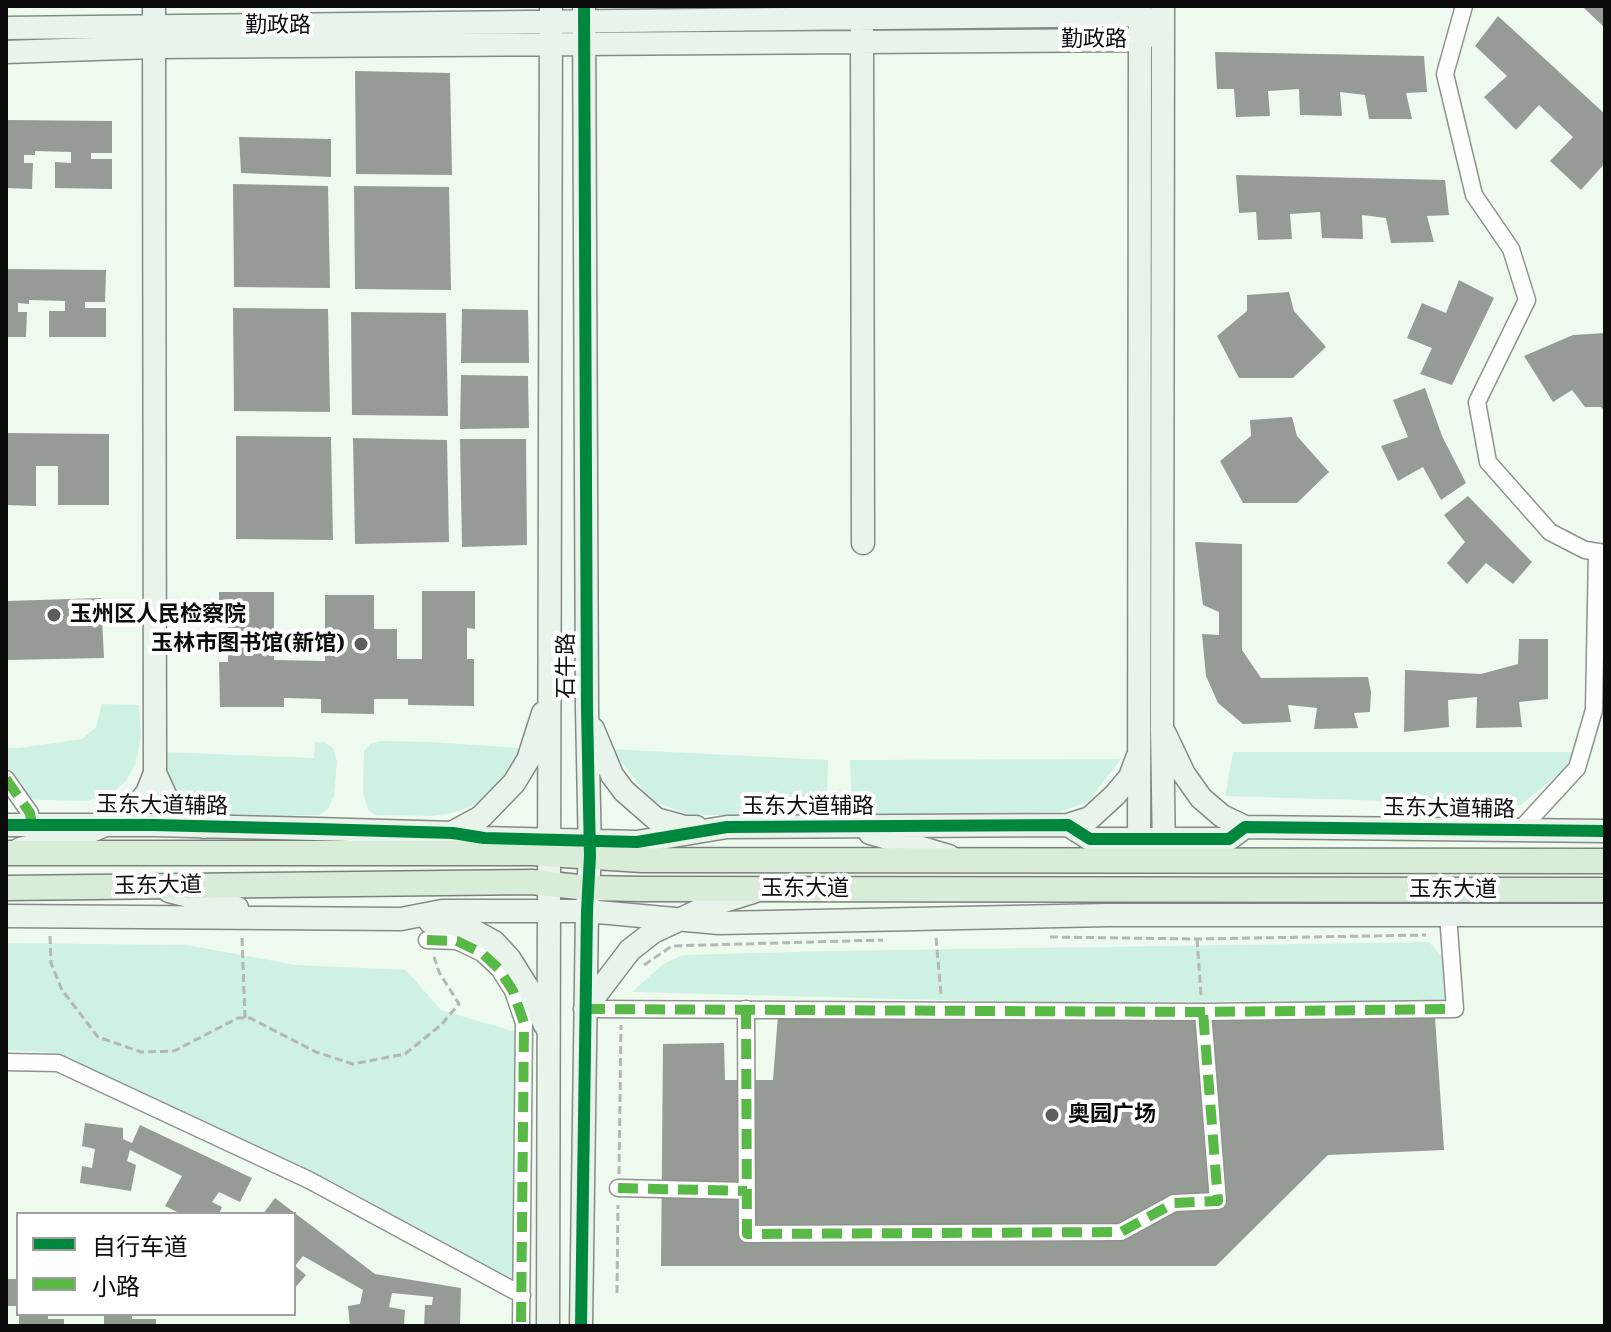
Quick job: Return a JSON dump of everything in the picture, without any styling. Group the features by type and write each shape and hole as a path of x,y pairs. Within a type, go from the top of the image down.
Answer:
{"main road":[{"name":"玉东大道","path":"7,853 379,853 550,847 590,848 642,860 965,860 1164,850 1605,861"},
{"path":"763,860 741,863 729,871 730,881 736,885 763,889"},
{"name":"玉东大道","path":"6,888 523,882 550,884 588,899 763,889 1605,890"}],"street":[{"path":"1464,6 1445,74 1474,195 1511,249 1527,300 1477,402 1488,462 1550,532 1585,550 1601,552 1594,710 1577,768 1520,830"},
{"path":"1139,850 1140,10"},
{"name":"勤政路","path":"6,28 862,22 1140,10 1163,16 1141,40 862,22"},
{"path":"1163,16 1164,850"},
{"path":"862,22 863,543"},
{"name":"石牛路","path":"548,1326 551,24"},
{"name":"石牛路","path":"581,1326 590,848 584,24"},
{"path":"106,825 133,810 147,793 155,773 154,26"},
{"name":"勤政路","path":"6,52 154,26"},
{"path":"379,853 453,833 481,817 514,783 528,760 550,684"},
{"path":"587,709 612,775 624,791 656,819 685,827 863,831 965,860"},
{"path":"1162,727 1184,774 1201,798 1222,816 1245,827"},
{"path":"1068,825 1090,818 1115,795 1130,777 1139,753"},
{"path":"155,773 167,799 188,818 217,835 261,853"},
{"path":"6,779 30,813 38,834 74,853"},
{"name":"玉东大道辅路","path":"6,826 38,834 106,825 453,833 550,847"},
{"name":"玉东大道辅路","path":"590,848 727,827 1068,825 1090,839 1139,850"},
{"name":"玉东大道辅路","path":"1164,850 1229,839 1245,827 1605,831"},
{"path":"7,853 38,834"},
{"path":"153,886 230,907 270,914 401,919 447,923 472,930 494,942 509,958 531,993 549,1035"},
{"path":"585,1009 630,950 653,932 711,905 763,889"},
{"path":"6,916 401,919 442,911 549,911 588,899 682,919 719,923 1108,915 1605,915"},
{"path":"585,1009 1203,1012 1455,1009 1448,915"},
{"path":"427,940 457,941 482,953 499,969 513,991 524,1023 521,1326"},
{"path":"746,1009 747,1234 1121,1232 1174,1203 1218,1201 1203,1012"},
{"path":"6,1062 58,1063 309,1180 522,1295"},
{"path":"618,1188 747,1191"}],"path":[{"path":"935,918 942,1011"},
{"path":"50,936 51,963 62,990 98,1037 141,1052 174,1051 238,1018 250,1018 316,1052 353,1064 405,1054 441,1025 459,1004 439,972 427,940"},
{"path":"1044,937 1197,939 1425,936"},
{"path":"242,938 245,1018"},
{"path":"644,965 672,946 895,939"},
{"path":"1197,939 1203,1012"},
{"path":"617,1293 621,1009"}],"green space":[{"path":"102,704 139,705 141,736 136,763 126,781 112,793 88,801 6,799 6,748 82,739 96,727"},
{"path":"380,741 520,748 519,758 502,785 477,804 453,813 432,816 375,815 368,810 363,792 364,751 370,744"},
{"path":"315,742 324,742 333,748 337,761 334,796 328,809 319,815 211,815 186,800 174,786 164,766 164,752 314,758"},
{"path":"611,749 828,760 827,815 689,815 651,800"},
{"path":"1233,752 1575,752 1563,770 1521,805 1225,796"},
{"path":"1121,759 1088,802 1060,812 852,815 850,760"},
{"path":"1429,942 1443,958 1445,1001 1017,1002 632,992 662,965 682,955"},
{"path":"6,943 187,945 296,965 406,970 441,1010 516,1032 516,1283 330,1180 56,1053 6,1050"}],"building":[{"path":"1605,6 1605,28 1584,8"},
{"path":"1498,16 1605,114 1605,163 1581,190 1550,161 1573,137 1539,105 1516,130 1484,97 1507,76 1475,46"},
{"path":"1215,52 1424,56 1427,92 1406,93 1412,119 1369,119 1365,95 1340,92 1342,116 1300,115 1299,89 1268,91 1270,116 1236,117 1234,89 1217,89"},
{"path":"355,71 450,73 452,175 356,174"},
{"path":"6,120 112,121 112,153 91,153 91,159 112,159 112,189 55,188 55,162 71,163 71,152 35,151 35,155 24,155 24,163 33,163 32,189 6,188"},
{"path":"239,137 331,139 331,177 241,173"},
{"path":"1236,175 1445,180 1449,215 1427,216 1434,242 1391,243 1386,218 1362,215 1363,239 1322,238 1320,212 1290,214 1292,239 1258,240 1256,212 1239,213"},
{"path":"233,184 328,186 330,288 234,287"},
{"path":"354,186 449,187 451,290 355,289"},
{"path":"6,269 106,270 105,302 85,302 85,308 106,308 106,337 49,337 49,311 65,311 65,301 29,300 29,304 18,303 18,312 27,312 26,337 6,337"},
{"path":"1459,280 1494,298 1452,385 1420,374 1432,348 1407,338 1422,303 1446,313"},
{"path":"1289,292 1294,311 1326,347 1293,378 1239,378 1217,336 1247,311 1247,295"},
{"path":"233,308 328,309 330,412 234,411"},
{"path":"462,309 528,310 529,363 461,363"},
{"path":"351,312 446,313 448,416 352,415"},
{"path":"1605,333 1605,411 1601,407 1585,407 1572,390 1553,402 1524,356 1573,335"},
{"path":"461,375 528,376 529,428 460,429"},
{"path":"1425,388 1442,436 1466,483 1441,500 1423,467 1398,481 1381,446 1408,437 1393,400"},
{"path":"1292,417 1297,436 1329,472 1297,503 1243,503 1220,461 1251,436 1250,420"},
{"path":"6,433 109,434 109,505 58,505 58,466 36,466 36,506 6,505"},
{"path":"236,436 331,437 333,540 236,539"},
{"path":"353,438 447,440 449,542 355,544"},
{"path":"460,439 526,439 527,545 462,547"},
{"path":"1468,496 1532,562 1513,584 1486,563 1467,584 1447,563 1465,542 1444,515"},
{"path":"1195,542 1242,544 1242,650 1261,678 1368,677 1370,712 1354,713 1358,728 1314,729 1317,708 1288,705 1291,722 1243,724 1218,703 1206,676 1202,634 1219,635 1219,612 1203,605"},
{"name":"玉林市图书馆(新馆)","path":"422,591 475,591 475,629 467,628 467,659 474,659 474,706 408,705 408,699 374,699 374,714 321,713 321,699 284,698 284,707 220,707 219,662 228,662 228,627 219,627 219,592 274,592 274,660 325,661 325,595 374,595 374,629 397,629 397,659 422,659"},
{"path":"101,598 104,658 8,660 7,601"},
{"path":"1519,639 1548,639 1548,699 1519,702 1522,727 1476,728 1477,697 1448,700 1449,727 1404,732 1405,670 1481,674 1518,664"},
{"name":"奥园广场","path":"778,1015 1435,1017 1444,1150 1328,1155 1216,1266 661,1266 663,1044 724,1043 725,1080 773,1080"},
{"path":"85,1123 123,1128 123,1139 132,1143 140,1125 252,1178 240,1202 219,1192 212,1202 222,1207 220,1212 177,1212 165,1206 182,1176 130,1150 127,1161 136,1165 131,1191 80,1183 82,1166 92,1168 95,1149 82,1146"},
{"path":"275,1198 293,1212 264,1212"},
{"path":"296,1214 375,1274 461,1288 460,1326 424,1326 425,1305 432,1305 433,1297 392,1293 389,1307 405,1310 404,1326 350,1326 348,1306 360,1304 363,1290 303,1256 296,1265"},
{"path":"296,1267 306,1275 296,1287"},
{"path":"8,1279 16,1279 16,1306 8,1306"},
{"path":"19,1316 64,1319 64,1326 19,1326"},
{"path":"104,1316 156,1319 156,1326 104,1326"}],"marked path":[{"path":"6,779 30,813 32,825"},
{"path":"427,940 457,941 482,953 499,969 513,991 524,1023 521,1326"},
{"path":"585,1009 1203,1012 1455,1009"},
{"path":"746,1009 747,1234 1121,1232 1174,1203 1218,1201 1203,1012"},
{"path":"618,1188 747,1191"}],"cycle path":[{"path":"581,1326 590,856 584,6"},
{"path":"6,825 316,829 637,842 727,827 1068,825 1090,839 1229,839 1245,827 1605,831"}],"place":[{"name":"玉州区人民检察院","path":"54,615"},
{"name":"玉林市图书馆(新馆)","path":"361,644"},
{"name":"奥园广场","path":"1052,1115"}]}
